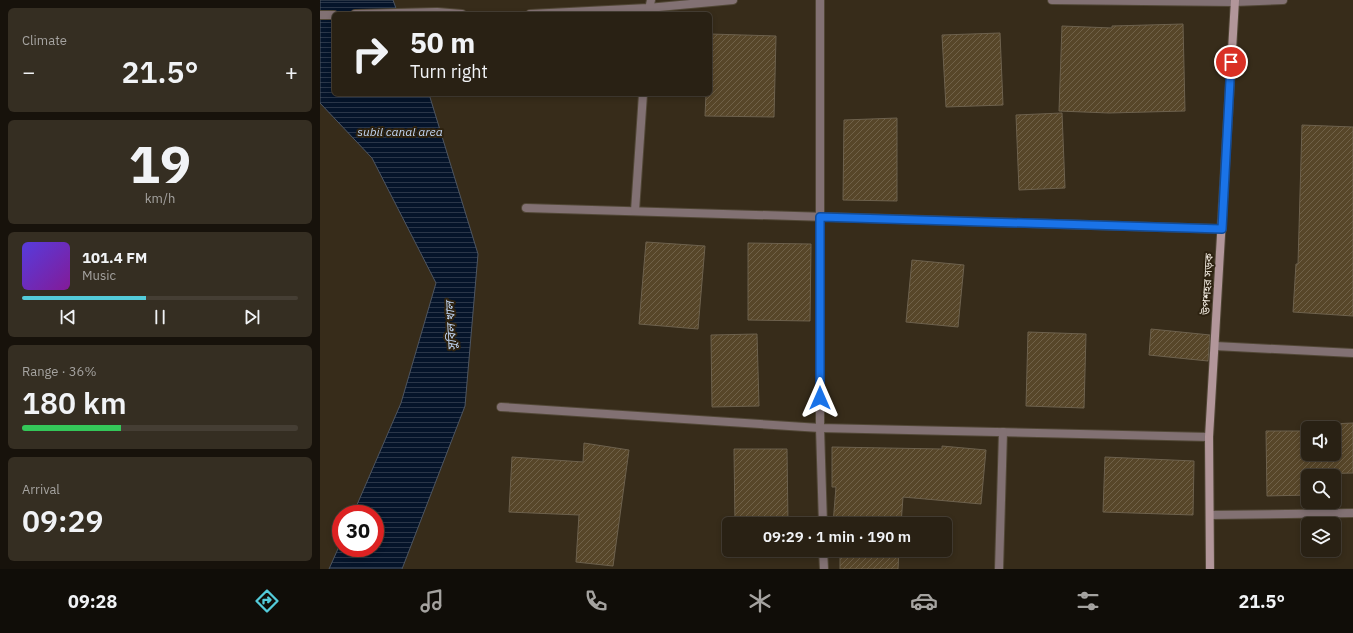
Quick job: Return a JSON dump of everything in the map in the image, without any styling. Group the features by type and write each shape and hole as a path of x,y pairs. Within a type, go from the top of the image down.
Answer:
{"main road":[{"name":"উপশহর সড়ক","path":"1210,569 1209,437 1235,1"}],"street":[{"path":"564,12 733,0"},
{"path":"820,0 820,428 823,517"},
{"path":"1052,0 1284,0"},
{"path":"320,15 332,15"},
{"path":"635,211 643,96"},
{"path":"526,208 1222,229"},
{"path":"1215,346 1353,353"},
{"path":"501,407 820,428 1209,437"},
{"path":"999,569 1003,432"},
{"path":"1210,515 1353,513"},
{"path":"823,557 824,569"}],"water":[{"name":"subil canal area","path":"320,0 393,0 397,12 332,12 332,96 430,96 478,254 465,406 402,569 329,569 334,557 384,557 384,505 357,505 401,403 436,283 372,158 320,103"}],"building":[{"path":"1183,24 1185,111 1109,113 1059,111 1062,26 1112,28 1112,26"},
{"path":"1000,33 1003,105 946,107 942,35"},
{"path":"712,34 776,36 774,117 705,116 706,96 712,96"},
{"path":"1062,113 1065,188 1019,190 1016,115"},
{"path":"897,118 897,201 843,200 844,120"},
{"path":"1302,125 1353,127 1353,316 1293,312 1296,264 1298,264"},
{"path":"646,242 705,246 698,329 639,324"},
{"path":"748,243 811,244 810,321 748,320"},
{"path":"912,260 964,265 958,327 906,322"},
{"path":"1151,329 1210,335 1208,361 1149,355"},
{"path":"1028,332 1086,334 1084,408 1026,406"},
{"path":"757,334 759,406 712,407 711,335"},
{"path":"1353,423 1353,473 1341,473 1341,469 1301,469 1301,495 1267,496 1266,431 1301,431 1301,461 1341,461 1341,424"},
{"path":"584,443 629,450 613,566 576,562 579,515 509,512 512,457 583,462"},
{"path":"942,446 986,450 981,504 903,497 902,517 834,517 836,487 832,487 832,447 942,449"},
{"path":"734,449 787,449 788,517 735,517"},
{"path":"1105,457 1194,461 1193,515 1103,512"},
{"path":"840,557 899,557 898,569 840,569"}],"route":[{"path":"820,398 820,217 1222,229 1231,62"}],"water label":[{"name":"সুবিল খাল","path":"451,326"}]}
